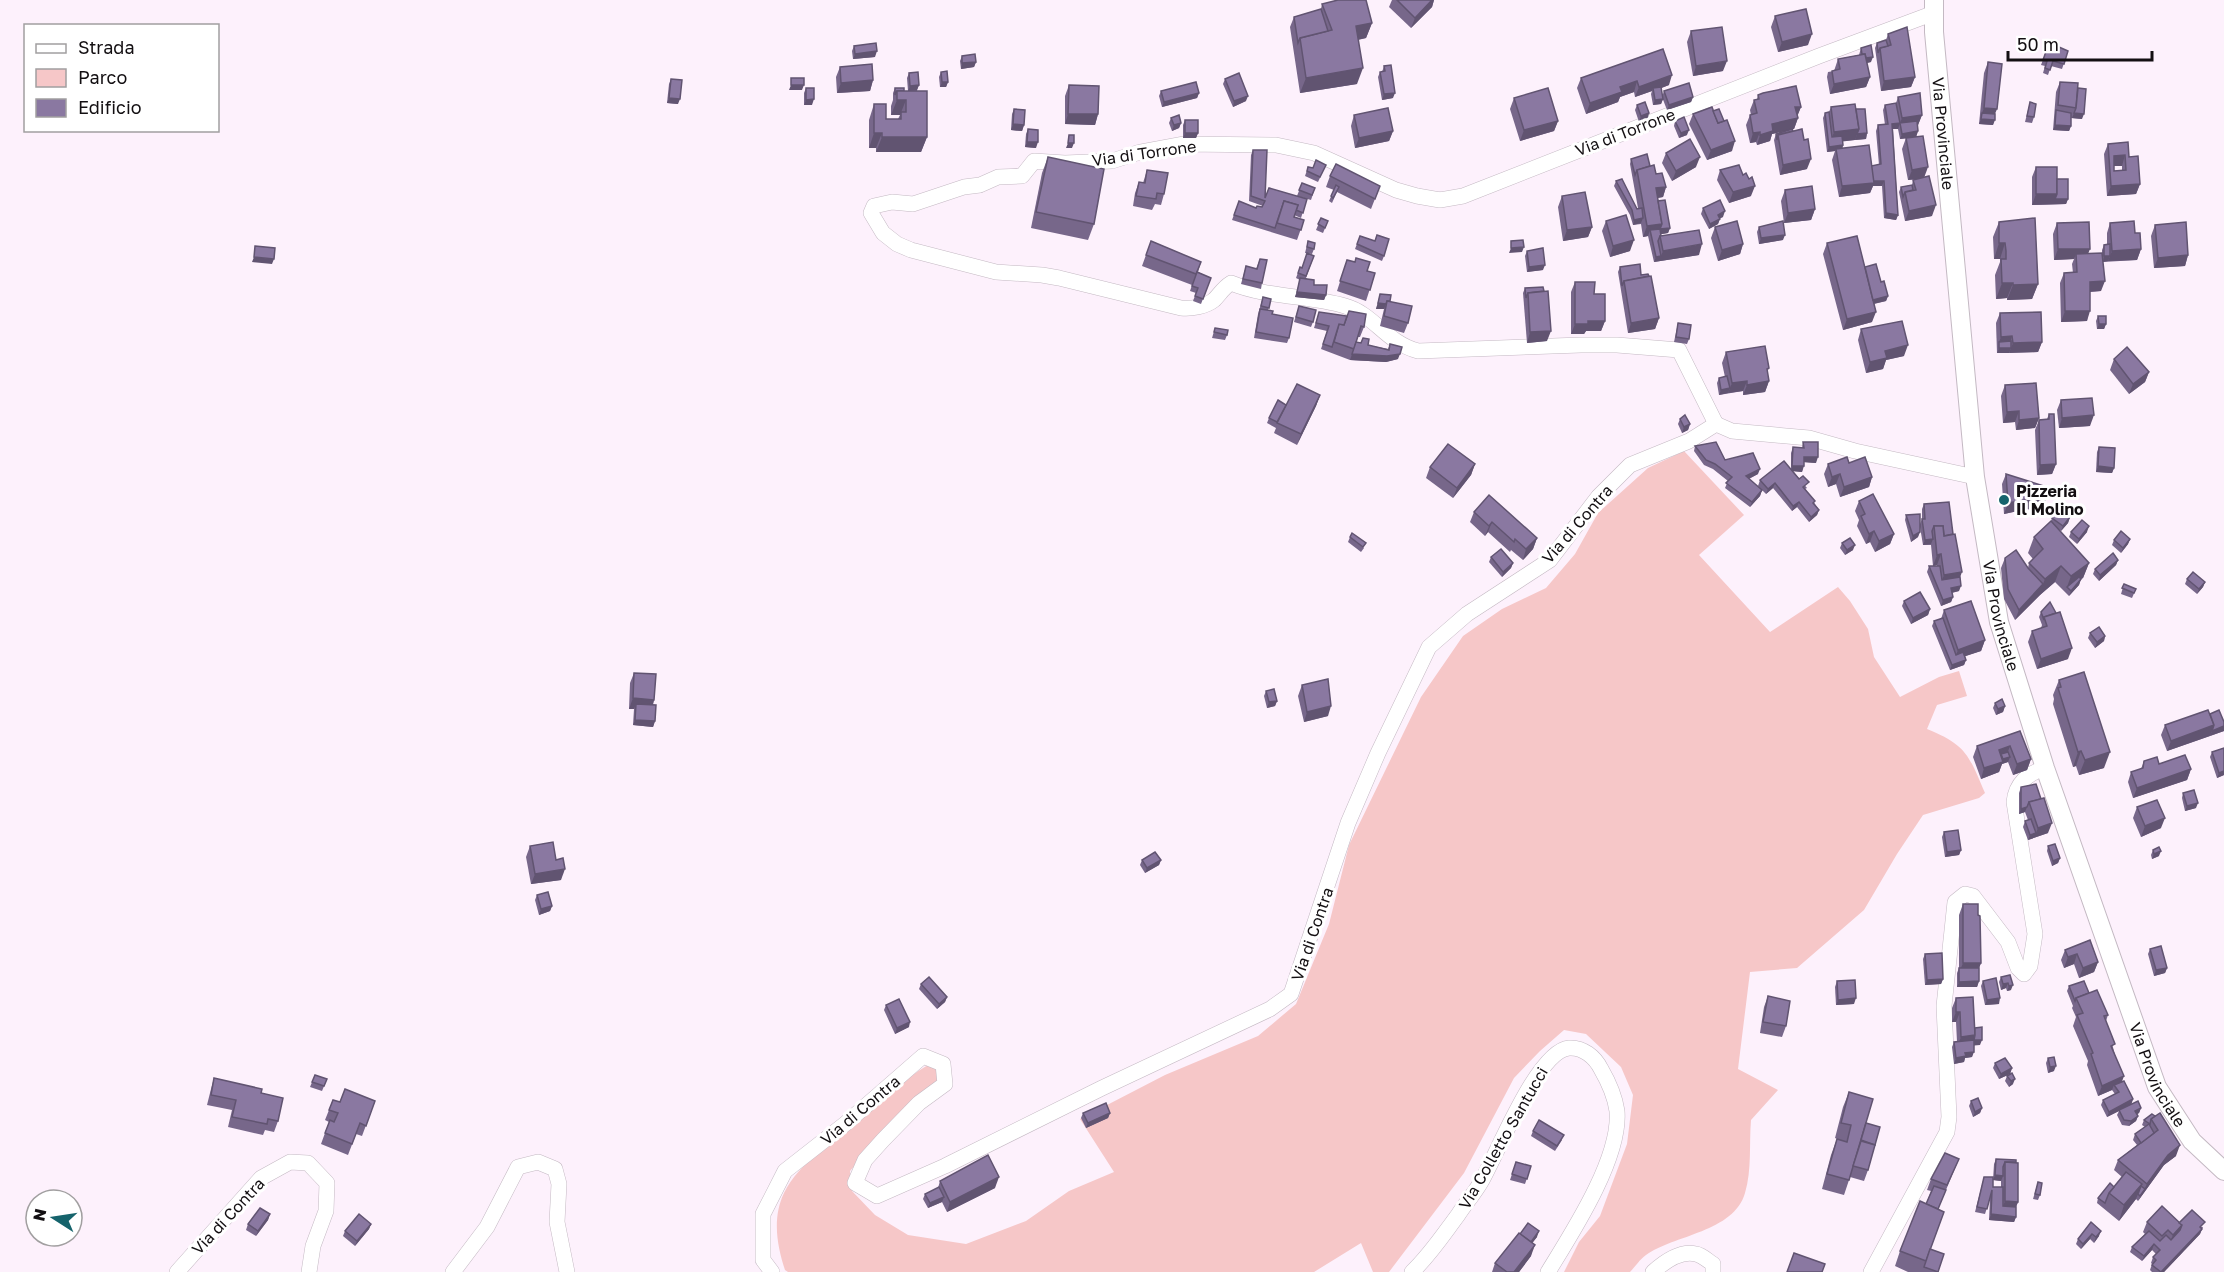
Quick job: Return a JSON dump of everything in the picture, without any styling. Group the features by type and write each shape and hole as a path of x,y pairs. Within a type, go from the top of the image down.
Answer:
{"street":[{"name":"Via di Torrone","path":"1716,424 1679,350 1617,345 1581,345 1418,351 1406,348 1381,331 1365,315 1346,306 1271,294 1231,283 1222,289 1213,300 1193,309 1050,276 996,272 911,250 897,244 883,233 871,213 874,206 892,202 913,204 980,185 998,177 1022,176 1034,161 1065,164 1112,160 1183,144 1276,145 1314,153 1407,193 1440,200 1463,196 1819,56 1934,7"},
{"name":"Via Provinciale","path":"1934,7 1934,32 1975,477 1999,622 2045,768 2157,1087 2192,1141 2224,1172"},
{"path":"1716,424 1732,431 1809,438 1855,451 1975,477"},
{"name":"Via di Contra","path":"772,1272 763,1260 763,1214 784,1171 845,1124 924,1056 944,1064 945,1084 919,1104 865,1160 855,1183 877,1196 945,1166 1102,1088 1270,1009 1291,994 1348,823 1378,753 1429,648 1467,614 1550,560 1598,497 1630,465 1689,441 1716,424"},
{"path":"1871,1272 1947,1132 1949,1117 1944,1006 1955,902 1965,894 1973,896 2008,942 2018,968 2024,974 2030,966 2035,934 2014,802 2016,789 2023,780 2045,768"},
{"name":"Via Colletto Santucci","path":"1412,1272 1427,1258 1480,1183 1533,1080 1550,1058 1567,1048 1582,1050 1596,1060 1609,1084 1617,1111 1614,1142 1588,1207 1548,1272"},
{"path":"453,1272 487,1227 518,1167 538,1161 555,1169 559,1184 556,1222 567,1272"},
{"name":"Via di Contra","path":"177,1272 261,1178 290,1162 308,1163 327,1183 326,1211 313,1246 309,1272"},
{"path":"1653,1272 1680,1254 1697,1254 1713,1264 1713,1272"}],"green space":[{"path":"1684,451 1744,515 1699,555 1770,632 1838,587 1868,629 1874,657 1900,697 1939,677 1959,671 1967,696 1937,705 1927,729 1951,741 1965,753 1985,793 1979,798 1923,815 1864,910 1797,968 1750,972 1738,1069 1778,1090 1751,1120 1745,1193 1739,1206 1729,1216 1702,1231 1658,1248 1644,1257 1630,1272 1564,1272 1579,1242 1600,1216 1627,1144 1633,1095 1621,1067 1586,1034 1564,1030 1514,1078 1464,1173 1389,1272 1373,1272 1361,1243 1314,1272 788,1272 785,1270 778,1242 777,1222 780,1203 791,1182 818,1153 892,1090 928,1065 939,1070 939,1083 888,1128 850,1171 852,1191 875,1215 908,1235 966,1244 1026,1221 1069,1191 1114,1172 1080,1119 1165,1075 1258,1036 1296,1004 1329,924 1349,845 1421,697 1463,636 1502,609 1546,588 1575,554 1598,513 1648,468"}],"building":[{"path":"1338,0 1366,0 1372,23 1356,26 1363,68 1306,78 1300,38 1332,30 1322,4"},
{"path":"1397,0 1432,0 1415,18"},
{"path":"1321,9 1328,31 1300,38 1298,43 1294,17"},
{"path":"1806,9 1812,34 1782,42 1775,16"},
{"path":"1722,27 1727,61 1696,66 1691,31"},
{"path":"1907,27 1915,77 1884,81 1880,48 1891,45 1888,34"},
{"path":"1886,40 1888,46 1880,48 1878,53 1877,43"},
{"path":"876,43 877,51 855,54 854,46"},
{"path":"2052,44 2068,51 2064,64 2053,61 2050,70 2045,68 2047,61 2043,60 2048,46 2051,47"},
{"path":"1871,45 1873,57 1866,58 1861,48"},
{"path":"1663,49 1672,75 1639,87 1637,81 1620,87 1622,92 1590,103 1581,78"},
{"path":"975,54 976,62 962,63 962,56"},
{"path":"1865,54 1870,77 1834,84 1832,71 1840,69 1838,59"},
{"path":"1988,62 2002,64 1997,109 1984,108"},
{"path":"872,64 873,80 841,83 840,67"},
{"path":"1391,65 1395,93 1384,94 1380,72 1385,71 1384,66"},
{"path":"947,71 948,82 942,82 941,72"},
{"path":"918,72 919,85 910,86 909,73"},
{"path":"1239,73 1248,96 1234,101 1225,79"},
{"path":"791,78 804,78 804,85 791,85"},
{"path":"671,79 682,80 680,99 669,98"},
{"path":"1196,82 1199,93 1164,102 1161,91"},
{"path":"2060,82 2078,83 2076,108 2058,105"},
{"path":"1689,83 1693,97 1669,105 1664,91"},
{"path":"1069,85 1099,86 1098,114 1068,114"},
{"path":"1796,86 1801,107 1795,107 1798,118 1772,124 1773,131 1760,135 1760,132 1753,133 1750,115 1757,113 1754,100 1759,99 1758,95"},
{"path":"1661,87 1663,99 1655,100 1653,88"},
{"path":"806,88 814,88 814,99 806,100"},
{"path":"895,88 904,88 904,91 897,91 895,95"},
{"path":"1548,88 1558,121 1524,130 1514,98"},
{"path":"2078,88 2086,89 2084,114 2074,113"},
{"path":"897,91 927,91 927,137 882,137 882,133 874,133 874,104 886,104 886,119 901,119 901,112 906,112 906,100 897,100"},
{"path":"1920,93 1922,115 1902,118 1898,97"},
{"path":"1645,102 1649,113 1641,116 1637,105"},
{"path":"2030,102 2036,104 2034,117 2027,116"},
{"path":"1896,103 1900,123 1892,124 1898,215 1886,213 1884,181 1873,181 1871,166 1881,164 1878,125 1888,124 1885,105"},
{"path":"1855,104 1859,129 1834,132 1831,107"},
{"path":"1712,107 1718,123 1727,120 1735,141 1711,150 1693,114"},
{"path":"1388,108 1393,131 1359,138 1354,115"},
{"path":"1014,109 1025,110 1024,125 1013,124"},
{"path":"1719,109 1724,121 1718,123 1713,111"},
{"path":"1856,109 1865,109 1867,133 1857,134 1859,129"},
{"path":"2056,110 2071,113 2071,126 2055,125"},
{"path":"1829,112 1832,137 1842,136 1843,145 1829,147 1825,113"},
{"path":"1982,113 1995,114 1995,120 1981,119"},
{"path":"1179,115 1181,123 1174,125 1171,118"},
{"path":"1684,117 1689,130 1681,133 1675,121"},
{"path":"1185,120 1198,120 1198,133 1185,133"},
{"path":"1917,121 1918,131 1902,134 1900,123"},
{"path":"1028,129 1038,130 1038,142 1027,142"},
{"path":"1792,129 1793,131 1778,135 1777,140 1776,134"},
{"path":"1802,129 1804,140 1808,139 1811,159 1783,165 1778,135"},
{"path":"1069,135 1074,135 1074,143 1068,143"},
{"path":"1923,136 1928,167 1912,170 1906,138"},
{"path":"1690,139 1700,157 1676,171 1666,153"},
{"path":"2128,142 2129,157 2138,156 2140,184 2111,186 2108,144","holes":["2125,155 2126,170 2114,171 2114,156"]},
{"path":"1869,145 1874,183 1842,186 1836,149"},
{"path":"1253,150 1267,150 1265,198 1269,188 1307,199 1303,213 1296,210 1298,205 1284,201 1275,228 1234,215 1239,201 1256,208 1257,206 1262,207 1265,201 1251,196"},
{"path":"1647,154 1650,166 1637,170 1635,175 1631,159"},
{"path":"1048,157 1104,169 1094,224 1036,212"},
{"path":"1316,160 1326,165 1320,177 1307,171 1308,167 1313,168"},
{"path":"1336,164 1380,186 1375,199 1330,176"},
{"path":"1654,165 1656,174 1662,173 1666,187 1656,188 1662,224 1647,226 1637,170"},
{"path":"1739,165 1743,175 1746,173 1749,179 1752,177 1755,186 1733,192 1720,170"},
{"path":"2036,167 2057,167 2057,194 2036,194"},
{"path":"1147,170 1168,173 1164,194 1157,193 1156,199 1136,196 1139,182 1145,183"},
{"path":"1929,176 1936,205 1909,211 1905,192 1916,190 1913,180"},
{"path":"1622,179 1637,209 1642,208 1643,218 1634,220 1632,210 1616,181"},
{"path":"2057,179 2068,179 2068,199 2055,199"},
{"path":"1302,183 1315,188 1312,195 1299,190"},
{"path":"1336,185 1339,187 1333,198 1331,196"},
{"path":"1912,185 1913,190 1905,192 1903,197 1901,187"},
{"path":"1812,186 1815,209 1788,213 1785,190"},
{"path":"1585,192 1592,227 1567,230 1562,196"},
{"path":"1665,200 1670,228 1660,229 1662,224 1658,201"},
{"path":"1720,200 1725,211 1718,215 1720,219 1710,224 1703,208"},
{"path":"1284,201 1298,205 1294,217 1304,220 1301,230 1277,223"},
{"path":"1626,215 1634,240 1613,246 1606,221"},
{"path":"1321,218 1328,221 1325,228 1318,224"},
{"path":"2035,218 2038,284 2002,283 2001,259 2006,259 2006,251 2005,243 1999,243 1999,222"},
{"path":"1737,221 1743,244 1722,250 1715,227"},
{"path":"1783,221 1785,235 1761,238 1759,227"},
{"path":"2134,221 2135,233 2140,233 2141,249 2112,251 2110,223"},
{"path":"2089,222 2090,249 2058,249 2057,223"},
{"path":"2186,222 2188,255 2158,258 2155,225"},
{"path":"1660,229 1661,236 1658,241 1661,256 1656,257 1650,230"},
{"path":"1699,230 1702,244 1663,251 1660,236"},
{"path":"1377,235 1389,239 1384,256 1357,244 1360,236 1375,241"},
{"path":"1857,236 1876,312 1847,319 1827,243"},
{"path":"1523,240 1524,247 1511,248 1511,241"},
{"path":"1151,241 1201,262 1196,274 1146,255"},
{"path":"1308,241 1315,243 1314,249 1307,247"},
{"path":"2110,244 2110,256 2104,256 2104,245"},
{"path":"255,246 275,248 274,259 254,257"},
{"path":"1543,248 1545,265 1529,267 1527,251"},
{"path":"1307,253 1314,256 1306,276 1298,273"},
{"path":"2102,253 2105,281 2090,282 2090,311 2065,311 2064,273 2077,272 2076,254"},
{"path":"1356,258 1370,262 1367,271 1375,273 1370,290 1340,281 1347,260 1355,262"},
{"path":"1260,259 1267,260 1262,283 1243,279 1246,266 1257,269"},
{"path":"1640,264 1641,275 1648,274 1649,276 1624,281 1622,286 1620,267"},
{"path":"1876,264 1888,296 1873,300 1865,267"},
{"path":"1197,272 1211,278 1203,299 1195,296 1198,288 1192,286"},
{"path":"1651,276 1659,318 1631,323 1624,281"},
{"path":"1300,278 1314,280 1314,285 1327,285 1326,295 1297,292"},
{"path":"1575,282 1595,282 1594,294 1605,294 1605,321 1575,324"},
{"path":"1543,287 1544,291 1528,293 1526,298 1525,288"},
{"path":"1548,291 1551,331 1530,332 1528,293"},
{"path":"1380,294 1391,295 1390,301 1386,304 1378,303"},
{"path":"1263,297 1271,299 1269,308 1261,306"},
{"path":"1387,301 1412,306 1408,323 1384,316"},
{"path":"1299,306 1316,310 1313,322 1296,317"},
{"path":"1260,309 1293,318 1289,338 1256,332"},
{"path":"1349,311 1366,314 1364,327 1361,326 1354,349 1334,342 1339,324 1344,325"},
{"path":"1319,312 1347,316 1344,325 1339,324 1332,347 1323,344 1329,326 1316,323"},
{"path":"2041,312 2042,342 2013,343 2012,336 2001,337 2000,313"},
{"path":"2098,316 2106,316 2106,324 2099,324"},
{"path":"1902,321 1908,345 1885,351 1887,358 1870,362 1861,329"},
{"path":"1678,323 1691,325 1689,339 1676,337"},
{"path":"1215,328 1228,330 1227,335 1214,332"},
{"path":"1363,338 1369,339 1368,345 1389,350 1390,344 1402,347 1400,354 1387,356 1352,354 1356,342 1361,343"},
{"path":"2011,341 2011,348 1999,348 1999,342"},
{"path":"1765,346 1769,381 1747,385 1747,381 1732,383 1726,352"},
{"path":"2127,347 2149,372 2133,384 2114,359"},
{"path":"1727,376 1730,388 1721,390 1719,378"},
{"path":"2036,383 2039,418 2019,420 2019,411 2007,412 2005,385"},
{"path":"1297,384 1320,395 1301,434 1277,423"},
{"path":"2092,398 2094,415 2062,418 2061,400"},
{"path":"1278,400 1286,405 1277,422 1269,418"},
{"path":"2049,414 2054,414 2056,464 2040,465 2039,420 2049,419"},
{"path":"1685,415 1690,424 1684,427 1680,419"},
{"path":"1716,442 1725,460 1753,453 1760,469 1746,476 1762,490 1752,502 1726,483 1732,477 1706,460 1695,446"},
{"path":"1803,442 1818,442 1818,457 1804,457 1804,466 1792,466 1793,447 1804,448"},
{"path":"1448,444 1475,464 1457,488 1430,467"},
{"path":"2099,447 2115,448 2114,468 2098,466"},
{"path":"1847,457 1849,463 1865,457 1872,477 1844,487 1840,474 1832,477 1828,464"},
{"path":"1784,461 1799,479 1803,476 1809,482 1803,487 1815,501 1813,503 1819,510 1811,517 1799,502 1793,506 1775,483 1768,489 1760,480"},
{"path":"2006,474 2047,487 2045,500 2031,499 2008,503"},
{"path":"1873,494 1894,534 1879,541 1874,531 1869,534 1861,516 1865,514 1859,501"},
{"path":"1489,495 1537,538 1526,549 1515,539 1514,542 1492,522 1489,526 1474,512"},
{"path":"1949,502 1953,534 1944,536 1943,526 1934,526 1933,539 1925,540 1922,519 1925,519 1924,504"},
{"path":"2059,509 2070,517 2063,526 2052,518"},
{"path":"1920,514 1920,532 1913,536 1906,515"},
{"path":"2082,520 2089,526 2079,539 2071,532"},
{"path":"2051,521 2089,563 2071,576 2061,566 2045,579 2029,563 2043,549 2034,537"},
{"path":"1934,526 1943,526 1944,536 1955,534 1962,572 1944,575 1941,554 1937,555"},
{"path":"2121,531 2130,539 2123,548 2114,540"},
{"path":"1352,533 1366,543 1363,547 1350,537"},
{"path":"1850,538 1855,545 1847,550 1842,543"},
{"path":"1501,549 1513,563 1503,572 1491,557"},
{"path":"2016,550 2043,584 2019,610 2008,589 2005,558"},
{"path":"2113,553 2118,560 2100,575 2095,569"},
{"path":"1929,566 1940,566 1942,580 1960,577 1961,586 1951,588 1953,597 1943,600"},
{"path":"2193,572 2205,582 2199,589 2187,579"},
{"path":"2079,577 2081,579 2071,591 2067,587"},
{"path":"2124,584 2136,589 2134,593 2122,588"},
{"path":"1920,592 1930,609 1913,618 1904,601"},
{"path":"1971,601 1985,640 1958,650 1944,610"},
{"path":"2050,602 2056,613 2044,617 2044,620 2041,612"},
{"path":"2060,612 2072,648 2041,659 2032,631 2047,626 2044,617"},
{"path":"1943,618 1956,655 1963,652 1966,660 1952,665 1934,621"},
{"path":"2099,627 2105,636 2097,642 2090,633"},
{"path":"2084,672 2110,752 2085,760 2081,751 2078,752 2058,688 2061,687 2059,680"},
{"path":"634,673 656,674 654,700 633,698"},
{"path":"1328,679 1331,706 1307,712 1302,685"},
{"path":"1274,689 1277,701 1269,702 1266,691"},
{"path":"2002,699 2005,706 1998,709 1995,703"},
{"path":"636,704 656,705 655,721 635,720"},
{"path":"2208,710 2214,725 2171,741 2165,725"},
{"path":"2219,710 2224,726 2212,731 2214,725 2210,714"},
{"path":"2020,731 2031,759 2017,764 2010,746 1999,750 2003,762 1984,768 1977,746"},
{"path":"2224,748 2224,771 2219,773 2212,752"},
{"path":"2008,752 2010,757 2003,759 2001,754"},
{"path":"2185,755 2191,769 2137,788 2131,772 2143,768 2144,761 2157,757 2159,764"},
{"path":"2036,784 2041,799 2029,802 2027,807 2021,809 2021,787"},
{"path":"2194,790 2198,803 2187,806 2183,793"},
{"path":"2044,798 2052,823 2038,828 2029,802"},
{"path":"2157,800 2165,818 2145,826 2137,807"},
{"path":"2031,819 2036,833 2030,835 2025,821"},
{"path":"1958,830 1961,850 1947,852 1944,832"},
{"path":"553,842 556,860 563,858 565,869 535,874 530,846"},
{"path":"2055,844 2060,858 2053,861 2048,846"},
{"path":"2159,847 2161,851 2154,854 2153,850"},
{"path":"1155,852 1161,860 1147,868 1142,860"},
{"path":"548,892 552,906 541,909 537,895"},
{"path":"1963,904 1978,904 1981,963 1963,963"},
{"path":"2090,940 2098,962 2083,968 2077,954 2068,957 2065,950"},
{"path":"2161,946 2167,968 2156,970 2150,949"},
{"path":"1942,953 1943,979 1927,980 1925,954"},
{"path":"1959,968 1979,968 1979,981 1959,982"},
{"path":"2010,975 2013,985 2003,984 2001,977"},
{"path":"929,977 947,997 939,1004 921,984"},
{"path":"1996,978 2000,998 1987,1000 1983,981"},
{"path":"1855,980 1856,998 1838,1000 1837,981"},
{"path":"2084,981 2089,993 2076,998 2075,1001 2069,986"},
{"path":"2097,990 2108,1015 2104,1016 2115,1044 2111,1046 2124,1076 2102,1086 2091,1054 2093,1053 2077,1015 2083,1013 2076,998"},
{"path":"1768,996 1790,1001 1786,1026 1763,1022"},
{"path":"1973,997 1975,1035 1961,1037 1960,1012 1956,1012 1956,998"},
{"path":"899,999 910,1022 897,1028 886,1005"},
{"path":"1982,1027 1982,1040 1974,1040 1975,1028"},
{"path":"1974,1040 1974,1052 1965,1053 1966,1056 1956,1058 1954,1042"},
{"path":"2054,1057 2056,1066 2050,1067 2048,1058"},
{"path":"2005,1058 2012,1068 2001,1074 1995,1063"},
{"path":"2012,1073 2015,1079 2011,1081 2007,1076"},
{"path":"315,1075 327,1079 324,1086 312,1082"},
{"path":"214,1078 262,1089 261,1093 283,1098 278,1121 268,1119 267,1124 232,1117 236,1100 211,1095"},
{"path":"2124,1081 2133,1099 2109,1112 2103,1100 2119,1092 2114,1085"},
{"path":"345,1089 375,1101 366,1126 360,1123 352,1144 325,1133 330,1120 334,1122 338,1113 329,1110 333,1100 340,1102"},
{"path":"1849,1092 1873,1099 1849,1180 1827,1174 1837,1139 1847,1142 1851,1125 1841,1123"},
{"path":"1978,1098 1982,1108 1975,1112 1971,1101"},
{"path":"2138,1101 2141,1108 2135,1111 2138,1116 2131,1121 2124,1120 2119,1110"},
{"path":"1106,1103 1110,1113 1088,1123 1083,1113"},
{"path":"2160,1113 2180,1145 2168,1155 2147,1184 2118,1160 2158,1130 2151,1119"},
{"path":"2152,1114 2155,1116 2151,1119 2150,1124 2144,1120"},
{"path":"1539,1120 1564,1135 1557,1146 1533,1131"},
{"path":"1866,1123 1880,1127 1875,1145 1861,1140"},
{"path":"2149,1124 2154,1133 2141,1143 2135,1134"},
{"path":"1861,1141 1875,1145 1868,1170 1853,1166"},
{"path":"1945,1153 1959,1159 1947,1185 1931,1179"},
{"path":"988,1155 999,1177 950,1202 940,1181"},
{"path":"1996,1159 2016,1160 2016,1162 2005,1162 2003,1176 1995,1175"},
{"path":"1516,1162 1531,1166 1527,1179 1512,1174"},
{"path":"2005,1162 2018,1163 2018,1202 2005,1201"},
{"path":"2126,1172 2142,1184 2124,1205 2109,1193"},
{"path":"1984,1177 1993,1177 1993,1187 2003,1187 2003,1206 2016,1207 2016,1217 1991,1214 1992,1190 1987,1209 1977,1207"},
{"path":"2038,1182 2042,1183 2040,1195 2035,1194"},
{"path":"2110,1183 2114,1187 2105,1203 2098,1198"},
{"path":"1934,1186 1946,1190 1938,1209 1926,1204"},
{"path":"2141,1186 2145,1189 2140,1196 2138,1194"},
{"path":"939,1187 944,1197 930,1203 925,1194"},
{"path":"1920,1201 1944,1212 1926,1261 1900,1251"},
{"path":"2162,1206 2182,1225 2173,1235 2168,1230 2162,1236 2147,1222"},
{"path":"260,1208 270,1214 258,1231 248,1224"},
{"path":"2192,1210 2205,1222 2200,1227 2202,1229 2161,1272 2152,1265 2156,1260 2153,1257 2160,1250 2154,1244 2144,1256 2132,1247 2149,1231 2160,1241 2166,1235 2171,1240 2180,1230 2182,1225 2179,1223"},
{"path":"359,1214 371,1224 357,1241 345,1231"},
{"path":"2091,1222 2101,1231 2096,1237 2092,1234 2083,1244 2078,1239"},
{"path":"1528,1223 1539,1231 1531,1242 1520,1234"},
{"path":"1519,1233 1535,1245 1514,1272 1507,1272 1495,1263"},
{"path":"1930,1249 1944,1254 1938,1272 1924,1267"},
{"path":"1794,1253 1825,1264 1822,1272 1787,1272"}],"place":[{"name":"Pizzeria Il Molino","path":"2004,500"}]}
